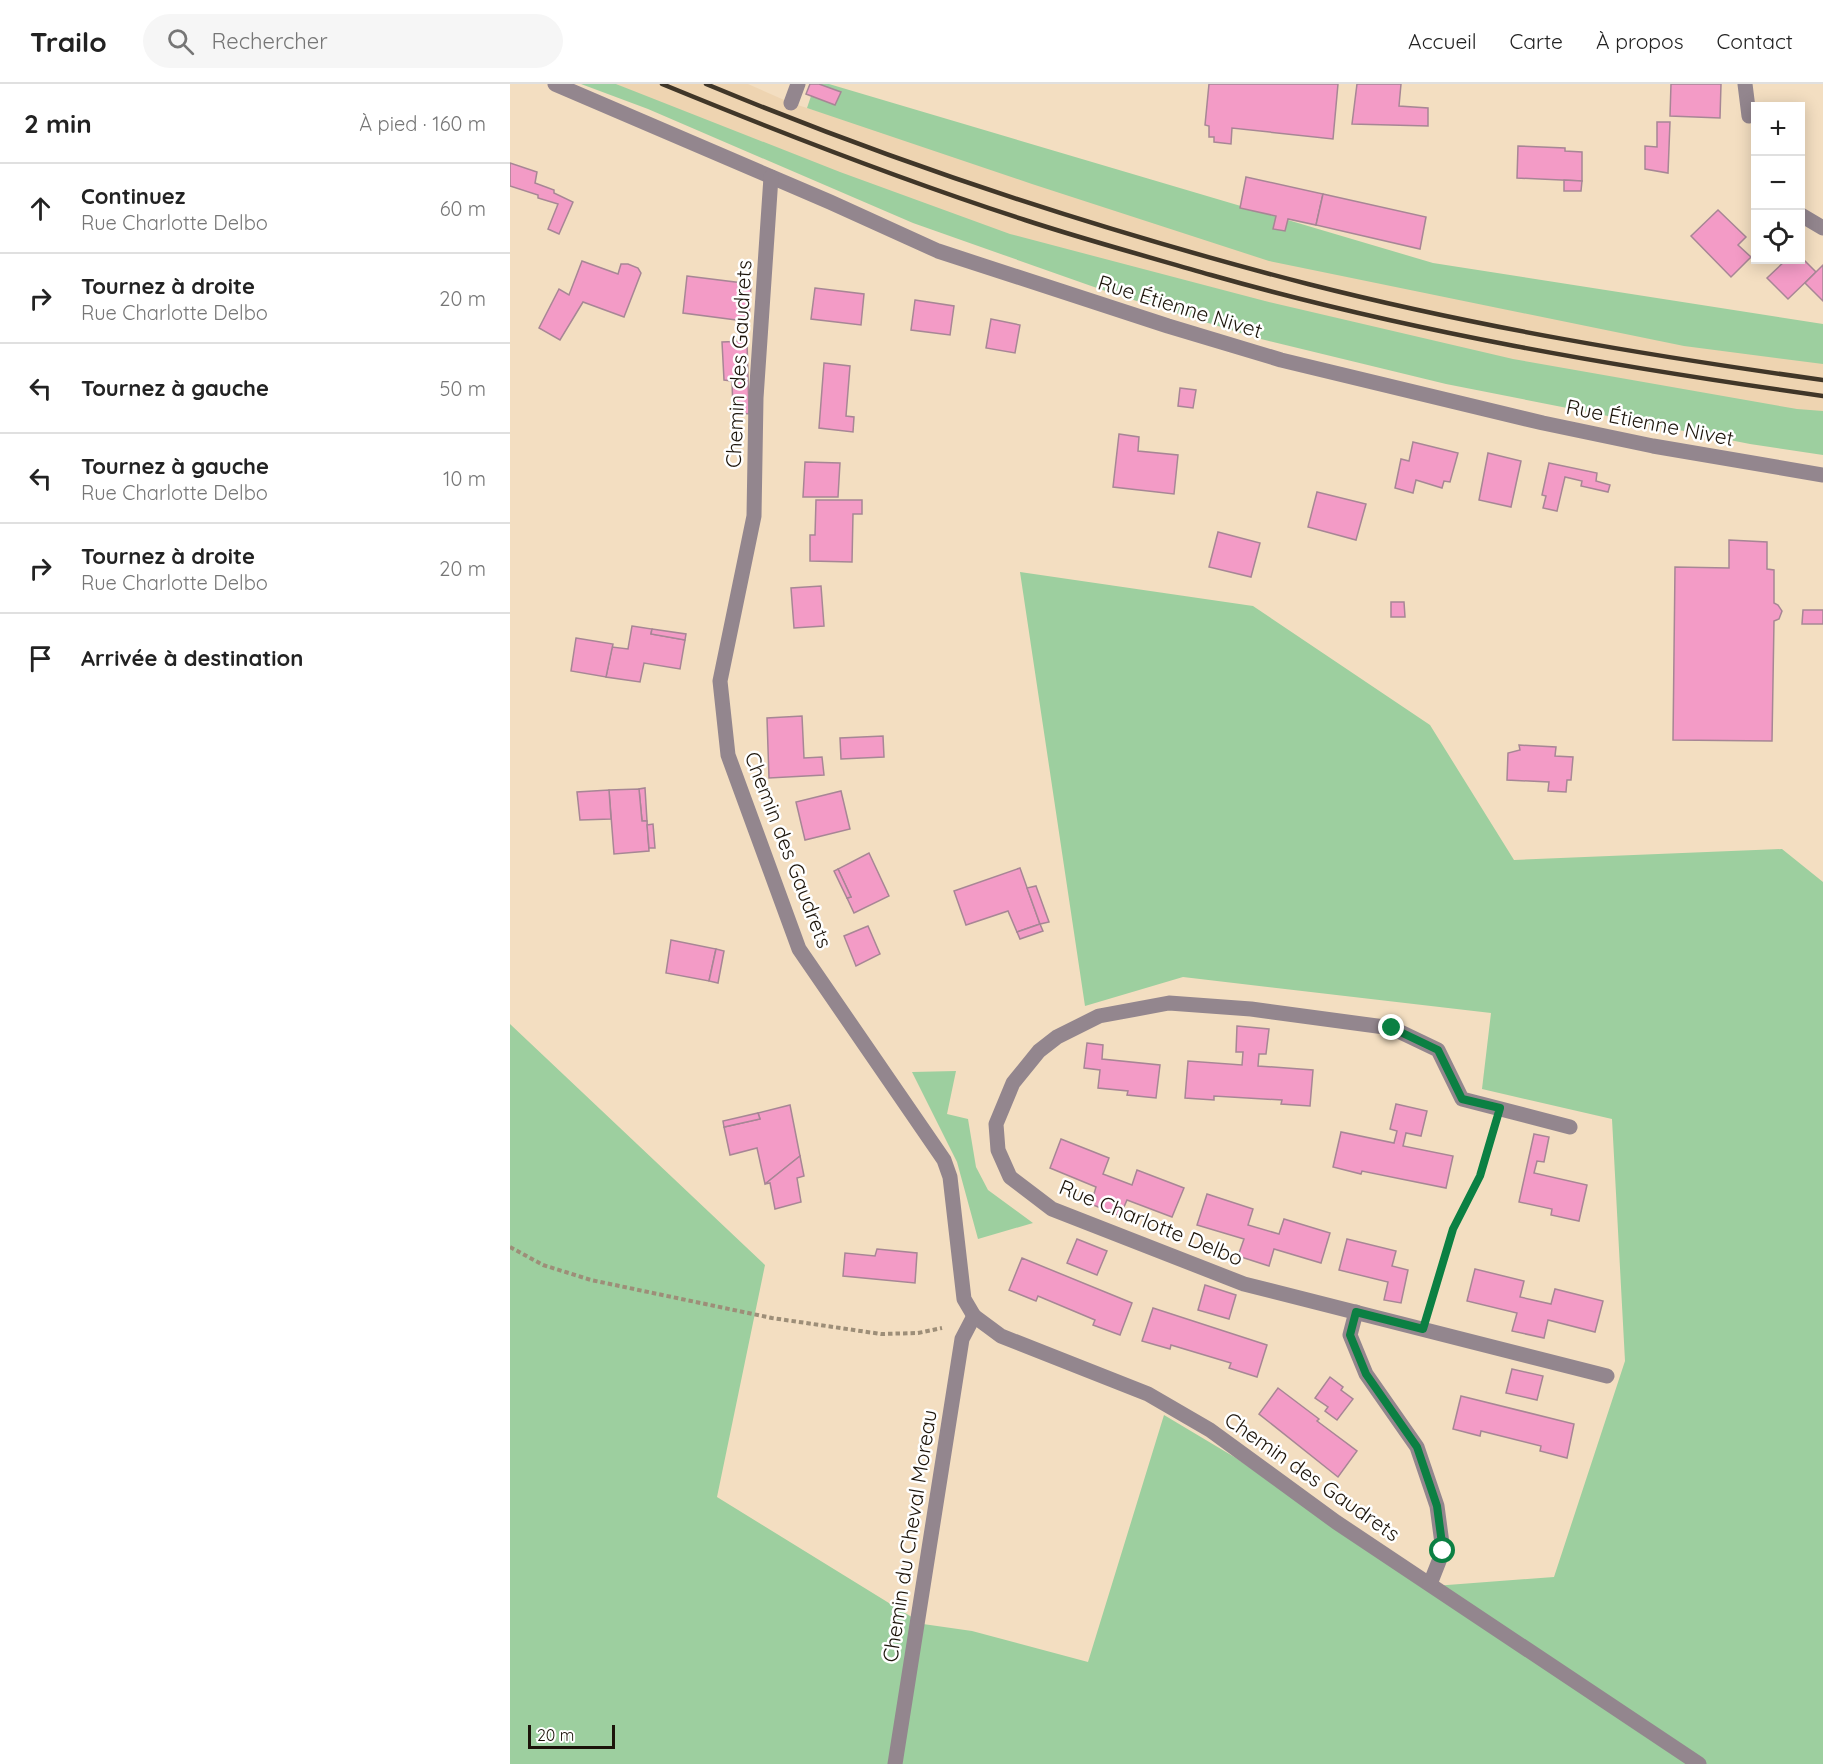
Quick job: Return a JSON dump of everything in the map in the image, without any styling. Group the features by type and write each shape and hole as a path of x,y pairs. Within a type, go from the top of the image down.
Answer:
{"street":[{"name":"Rue Étienne Nivet","path":"555,84 938,251 1157,323 1281,360 1543,423 1631,442 1823,475"},
{"path":"791,103 798,84"},
{"path":"1745,84 1749,116"},
{"name":"Chemin des Gaudrets","path":"771,177 756,398 754,516 720,681 728,755 798,949 944,1160 950,1177 964,1299 974,1316 1001,1336 1148,1394 1210,1430 1336,1522 1699,1764"},
{"path":"1805,217 1823,228"},
{"name":"Rue Charlotte Delbo","path":"1570,1126 1462,1099 1438,1050 1392,1028 1251,1009 1169,1003 1099,1016 1057,1036 1039,1051 1013,1083 996,1124 998,1150 1010,1177 1052,1209 1244,1284 1607,1376"},
{"path":"1356,1312 1350,1335 1366,1374 1417,1447 1437,1506 1443,1551 1430,1584"},
{"name":"Chemin du Cheval Moreau","path":"896,1764 962,1339 974,1316"}],"path":[{"path":"1423,1329 1453,1229 1480,1176 1500,1108"},
{"path":"510,1247 543,1265 591,1281 794,1321 881,1334 918,1333 946,1327 974,1316"}],"shaded area":[{"path":"616,84 748,84 791,103 959,155 1230,227 1823,343 1823,428 1550,380 996,238 798,163"}],"green space":[{"path":"581,84 616,84 840,172 1010,234 1265,301 1513,359 1797,409 1823,411 1823,455 1750,444 1446,384 1257,338 1114,294 913,223 648,109"},
{"path":"815,84 829,84 1433,263 1823,324 1823,364 1684,346 1269,261 807,108"},
{"path":"1020,572 1253,606 1430,725 1514,860 1782,849 1823,882 1823,1764 510,1764 510,1024 765,1265 717,1497 923,1624 972,1631 1088,1662 1164,1415 1236,1458 1421,1587 1554,1577 1625,1361 1612,1119 1482,1089 1491,1013 1183,977 1085,1006"},
{"path":"956,1071 947,1114 968,1119 976,1167 988,1190 1033,1223 978,1239 957,1162 912,1072"}],"building":[{"path":"810,84 819,84 841,92 835,105 806,94"},
{"path":"1209,84 1338,84 1333,139 1232,128 1231,144 1214,142 1214,137 1209,137 1209,126 1205,125"},
{"path":"1357,84 1401,84 1399,106 1428,108 1428,126 1352,124"},
{"path":"1671,84 1721,84 1720,118 1670,116"},
{"path":"1657,122 1670,122 1668,173 1645,169 1645,146 1657,147"},
{"path":"1518,146 1565,148 1565,151 1582,152 1582,181 1517,178"},
{"path":"510,163 537,172 535,183 554,190 554,193 573,202 559,234 548,229 558,204 510,186"},
{"path":"1246,177 1323,194 1316,225 1288,219 1285,231 1273,229 1276,216 1240,208"},
{"path":"1564,180 1582,181 1581,191 1564,191"},
{"path":"1323,194 1426,217 1420,249 1316,225"},
{"path":"1718,210 1746,237 1738,245 1751,257 1731,277 1691,236"},
{"path":"582,261 618,274 621,264 628,264 638,268 641,273 624,317 583,302 560,340 539,328 559,289 569,295"},
{"path":"1805,261 1816,272 1788,299 1767,278 1782,264 1805,264"},
{"path":"1823,265 1823,301 1805,283"},
{"path":"687,276 751,284 749,320 683,313"},
{"path":"815,288 864,294 861,325 811,319"},
{"path":"915,300 954,306 950,335 911,330"},
{"path":"991,319 1020,325 1015,353 986,348"},
{"path":"747,341 749,414 733,412 732,381 724,380 722,342"},
{"path":"824,363 850,366 846,416 854,417 853,432 819,428"},
{"path":"1180,388 1196,390 1193,408 1178,406"},
{"path":"1119,434 1139,437 1138,451 1178,455 1174,494 1113,487"},
{"path":"1413,442 1458,453 1450,482 1444,481 1442,488 1416,480 1413,493 1395,488 1401,459 1409,461"},
{"path":"1488,453 1521,461 1511,507 1479,500"},
{"path":"805,462 840,463 838,497 803,497"},
{"path":"1549,463 1597,473 1596,481 1610,485 1608,492 1581,486 1582,481 1565,477 1557,511 1543,508 1546,496 1542,495"},
{"path":"1317,492 1366,504 1356,540 1308,527"},
{"path":"816,500 862,500 862,514 853,514 852,562 810,561 810,535 815,535"},
{"path":"1218,532 1260,543 1251,577 1209,567"},
{"path":"1729,540 1767,542 1767,569 1774,570 1774,603 1782,611 1779,619 1774,621 1772,741 1673,740 1675,567 1729,568"},
{"path":"821,586 824,626 794,628 791,588"},
{"path":"1391,602 1404,602 1405,617 1391,617"},
{"path":"1803,610 1823,610 1823,624 1802,624"},
{"path":"632,626 652,629 651,634 685,640 680,669 644,663 640,682 606,677 612,647 628,649"},
{"path":"652,629 686,634 685,640 651,634"},
{"path":"576,638 613,644 606,677 571,671"},
{"path":"802,716 804,758 822,757 824,775 769,778 767,718"},
{"path":"883,736 884,757 841,759 840,738"},
{"path":"1519,745 1556,747 1555,756 1573,757 1571,780 1567,780 1566,792 1548,791 1549,782 1507,780 1508,753 1520,750"},
{"path":"645,788 647,821 642,821 639,789"},
{"path":"639,789 642,821 647,821 649,851 614,854 609,790"},
{"path":"609,790 611,819 580,820 577,792"},
{"path":"841,791 850,829 805,840 796,802"},
{"path":"653,824 655,848 649,848 647,825"},
{"path":"869,853 889,896 854,913 847,898 851,897 838,869"},
{"path":"1020,868 1040,924 1017,932 1008,911 966,925 954,891"},
{"path":"838,869 851,897 847,898 834,871"},
{"path":"1036,886 1049,922 1040,924 1027,888"},
{"path":"1040,924 1043,931 1020,939 1017,932"},
{"path":"868,926 880,954 856,966 844,936"},
{"path":"671,940 716,949 709,981 666,973"},
{"path":"716,949 724,951 718,983 709,981"},
{"path":"1237,1026 1269,1029 1266,1054 1259,1054 1258,1066 1313,1070 1310,1106 1281,1104 1282,1100 1214,1096 1214,1100 1185,1098 1188,1061 1242,1065 1243,1052 1236,1052"},
{"path":"1087,1043 1103,1045 1102,1059 1160,1065 1156,1098 1127,1095 1128,1091 1098,1088 1100,1070 1084,1068"},
{"path":"1396,1104 1427,1111 1421,1136 1406,1133 1403,1146 1453,1156 1446,1188 1333,1167 1341,1132 1394,1143 1397,1131 1390,1129"},
{"path":"790,1105 800,1156 765,1184 757,1148 730,1155 724,1127 760,1119 758,1113"},
{"path":"758,1113 760,1119 724,1127 723,1121"},
{"path":"1534,1134 1549,1137 1544,1162 1537,1161 1534,1173 1587,1185 1579,1221 1551,1215 1552,1209 1519,1202"},
{"path":"1061,1139 1109,1158 1103,1174 1132,1185 1137,1170 1184,1188 1172,1217 1127,1200 1120,1216 1091,1204 1096,1187 1050,1168"},
{"path":"800,1156 804,1176 797,1178 801,1202 775,1209 770,1183 765,1184"},
{"path":"1207,1194 1253,1209 1248,1225 1279,1234 1284,1219 1330,1233 1321,1263 1274,1249 1269,1266 1238,1256 1244,1239 1197,1225"},
{"path":"1077,1239 1107,1251 1097,1275 1067,1263"},
{"path":"1347,1239 1396,1251 1392,1266 1408,1270 1401,1303 1384,1300 1388,1282 1339,1270"},
{"path":"877,1249 917,1253 915,1283 843,1276 845,1253 875,1256"},
{"path":"1022,1258 1132,1303 1120,1335 1093,1325 1095,1320 1038,1296 1036,1301 1009,1290"},
{"path":"1475,1269 1524,1281 1520,1297 1551,1304 1555,1289 1603,1301 1595,1332 1548,1320 1544,1338 1512,1331 1517,1313 1467,1301"},
{"path":"1205,1285 1236,1295 1229,1319 1198,1310"},
{"path":"1153,1308 1267,1345 1257,1377 1229,1368 1231,1363 1171,1345 1170,1349 1142,1341"},
{"path":"1512,1369 1543,1376 1537,1400 1506,1393"},
{"path":"1330,1377 1353,1399 1337,1420 1325,1411 1328,1407 1315,1398"},
{"path":"1278,1388 1357,1451 1338,1477 1259,1414"},
{"path":"1461,1396 1574,1424 1567,1458 1540,1451 1541,1446 1481,1431 1480,1436 1453,1429"}],"railway":[{"path":"662,84 933,189 1048,227 1211,275 1438,331 1592,360 1823,396"},
{"path":"706,84 779,114 928,169 1079,219 1231,264 1435,314 1500,327 1693,361 1823,380"}],"route":[{"path":"1392,1028 1438,1050 1462,1099 1500,1108 1480,1176 1453,1229 1423,1329 1356,1312 1350,1335 1366,1374 1417,1447 1437,1506 1443,1551"}]}
